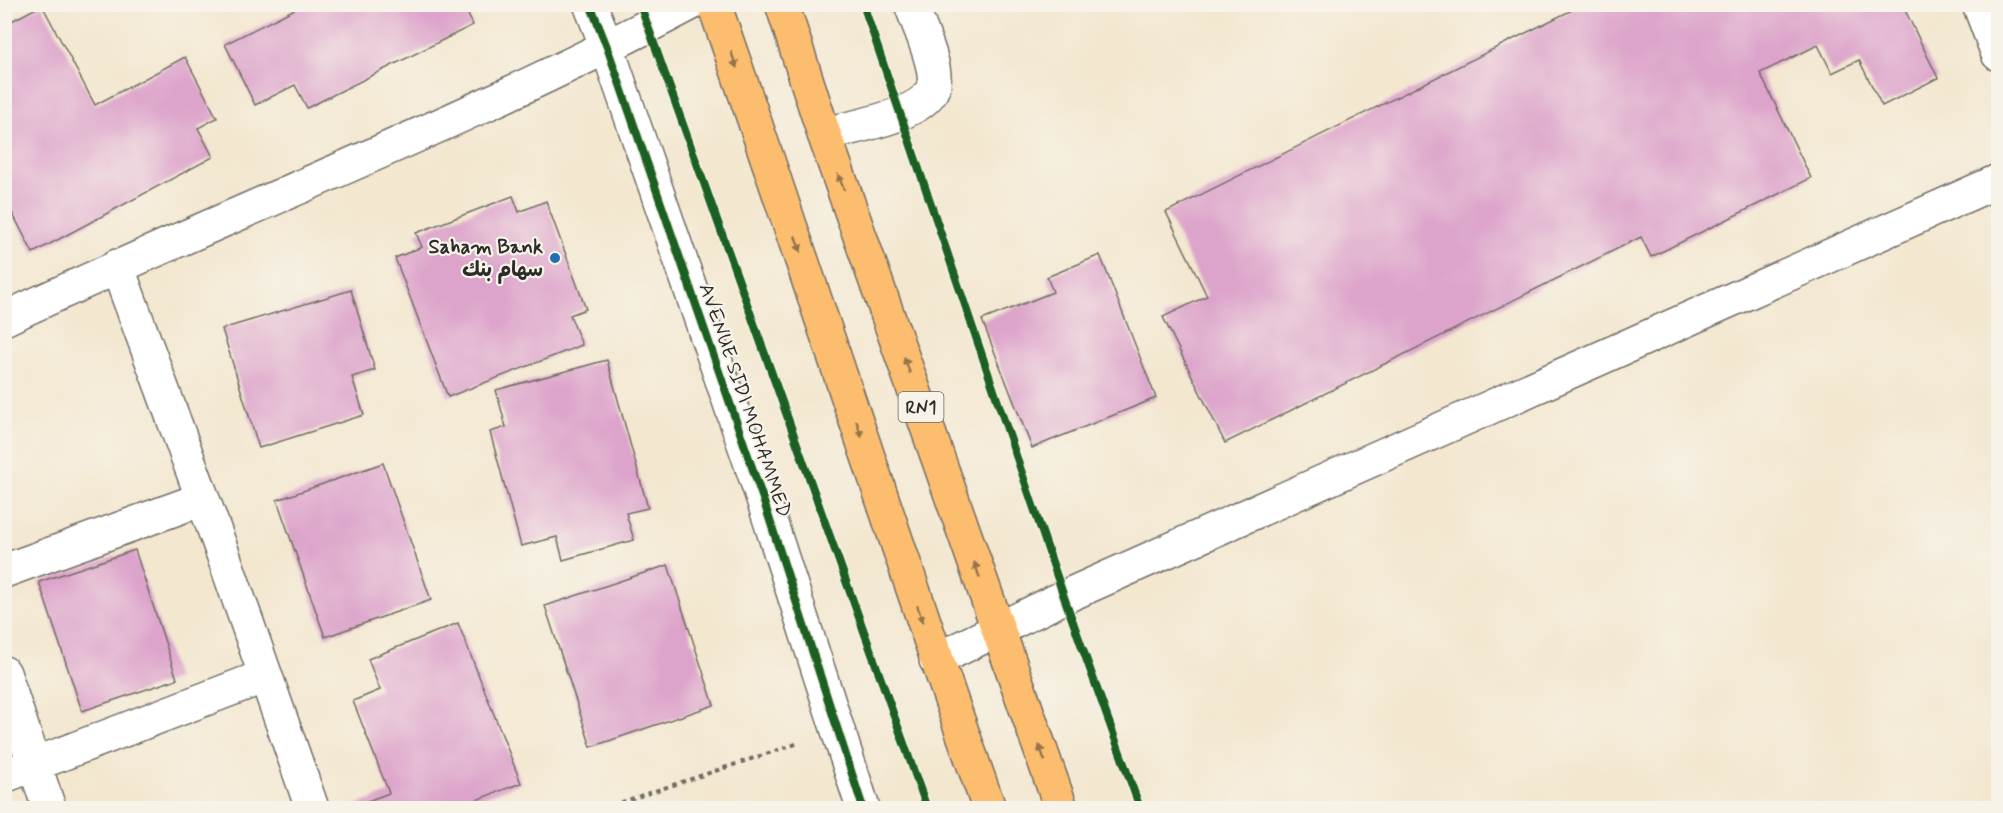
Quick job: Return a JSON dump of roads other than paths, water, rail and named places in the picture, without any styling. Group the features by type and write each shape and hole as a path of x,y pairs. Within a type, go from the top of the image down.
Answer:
{"main road":[{"path":"714,4 804,259 936,660 989,808"},
{"name":"RN1","path":"782,4 824,134 1061,808"}],"street":[{"name":"AVENUE SIDI MOHAMMED","path":"590,4 607,47 763,499 863,808"},
{"path":"4,320 117,266 607,47 690,4"},
{"path":"824,134 902,113 931,91 934,83 928,54 911,4"},
{"path":"1979,4 1998,54"},
{"path":"936,660 997,629 1998,181"},
{"path":"117,266 312,808"},
{"path":"4,571 202,499"},
{"path":"4,673 19,770 50,808"},
{"path":"19,770 265,676"}],"place":[{"name":"Saham Bank سهام بنك","path":"555,258"}]}
